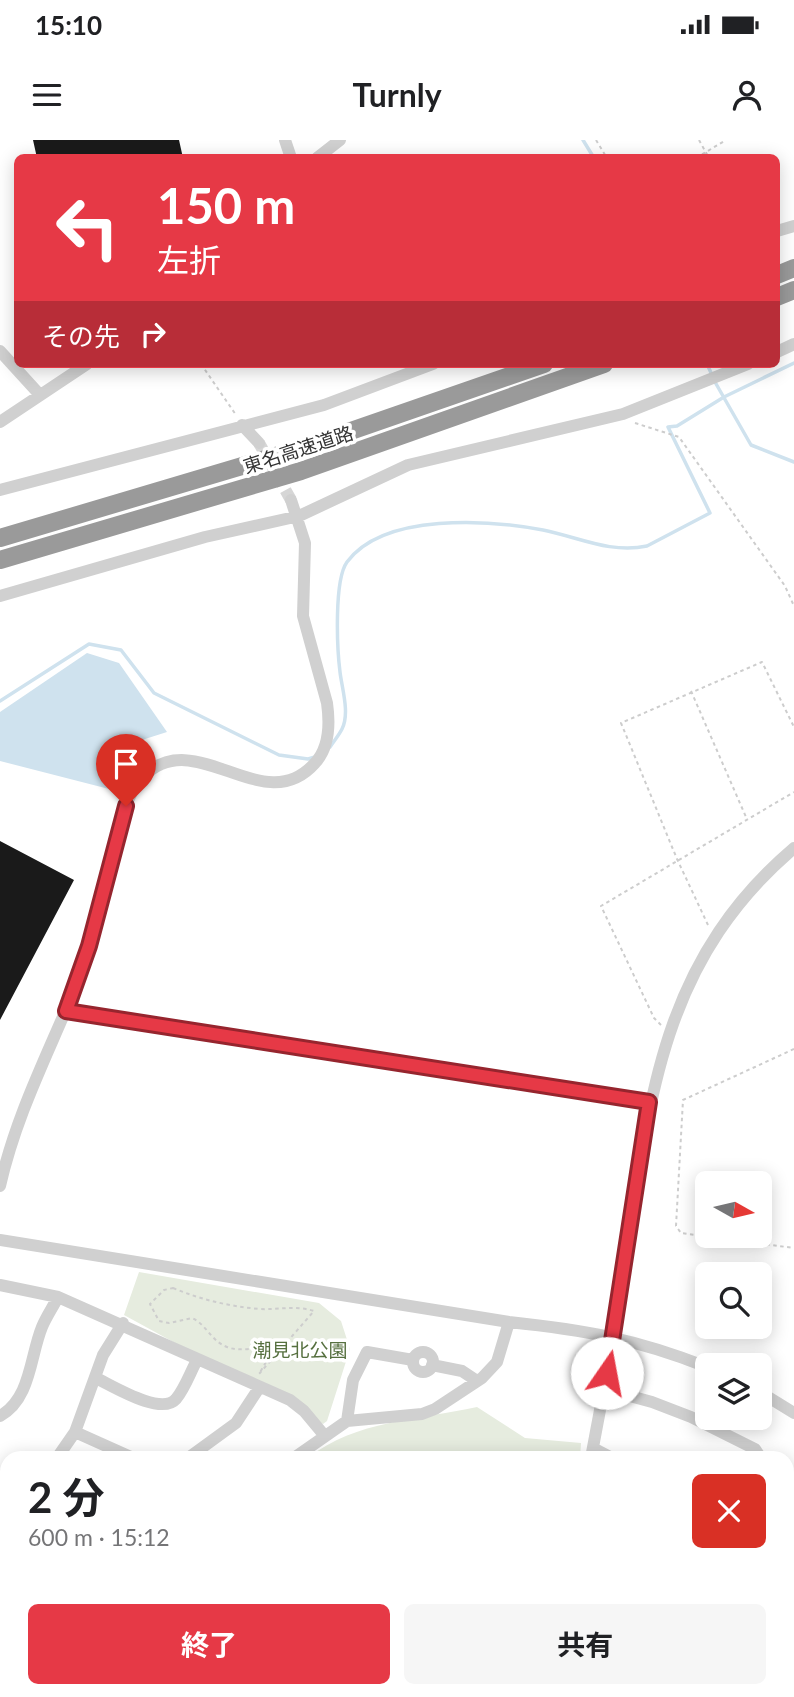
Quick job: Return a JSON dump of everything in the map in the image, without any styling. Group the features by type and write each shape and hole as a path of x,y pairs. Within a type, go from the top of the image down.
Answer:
{"highway":[{"name":"東名高速道路","path":"0,538 296,450 532,368"},
{"name":"東名高速道路","path":"0,560 302,471 593,368"}],"street":[{"path":"322,154 340,140"},
{"path":"0,351 14,366"},
{"path":"15,368 40,395"},
{"path":"0,422 80,368"},
{"path":"0,490 324,405 422,368"},
{"path":"0,596 205,537 299,516 427,459 623,414 738,368"},
{"path":"242,425 259,443"},
{"path":"0,1186 24,1102 66,1011 89,946 126,806 137,784 147,773 170,761 186,760 202,762 246,780 275,784 303,775 326,747 329,718 327,703 303,616 306,543 299,516 291,500"},
{"path":"592,1451 615,1336 649,1102 669,1033 693,975 715,938 758,883 794,848"},
{"path":"66,1011 649,1102"},
{"path":"0,1240 509,1322 615,1336 695,1363"},
{"path":"0,1285 58,1297 122,1323 197,1360 290,1400 304,1411 324,1435"},
{"path":"0,1416 17,1399 27,1381 42,1325 58,1297"},
{"path":"304,1451 346,1421 429,1412 477,1381 497,1362 509,1322"},
{"path":"62,1451 75,1432 103,1355 122,1323"},
{"path":"346,1421 354,1380 367,1352 413,1360 419,1371 429,1370 432,1365 462,1371 477,1381"},
{"path":"96,1378 145,1401 167,1405 174,1401 197,1360"},
{"path":"198,1451 236,1423 259,1388"},
{"path":"604,1389 652,1402 691,1417 756,1451"},
{"path":"772,1399 794,1413"},
{"path":"75,1432 117,1451"}],"path":[{"path":"699,140 706,152"},
{"path":"703,154 726,140"},
{"path":"204,368 242,425"},
{"path":"623,414 641,427 679,437 785,586 794,606"},
{"path":"715,938 677,859 621,723 762,662 794,727"},
{"path":"690,691 746,817"},
{"path":"669,1033 654,1018 600,909 603,903 655,876 677,859 746,817 794,792"},
{"path":"794,1049 683,1100 676,1226 681,1233 794,1248"},
{"path":"173,1288 219,1305 261,1309 301,1307 314,1311 259,1374 273,1350 262,1347 232,1349 211,1337 202,1322 192,1318 169,1323 159,1321 150,1304 164,1290 173,1288"}],"green space":[{"name":"潮見北公園","path":"139,1272 319,1303 341,1321 350,1349 327,1421 323,1424 124,1315"},
{"path":"477,1407 525,1438 581,1443 580,1451 318,1451 346,1436 389,1423"}],"water":[{"path":"87,653 119,663 167,732 145,739 125,752 128,758 109,789 0,761 0,712"}],"building":[{"path":"33,140 179,140 182,154 36,154"},
{"path":"0,841 74,880 0,1020"}],"waterway":[{"path":"583,140 592,154"},
{"path":"330,747 342,729 345,716 338,647 340,583 347,562 364,546 386,534 411,527 467,523 521,526 620,548 647,546 710,513 668,427 677,426 724,397 794,363"},
{"path":"709,368 712,375"},
{"path":"715,382 751,445 794,462"},
{"path":"0,701 89,644 121,650 154,693 279,755 308,759 315,757"}],"tunnel":[{"path":"259,443 291,500"}],"route":[{"path":"126,806 89,946 66,1011 649,1102 615,1336 607,1373"}]}
